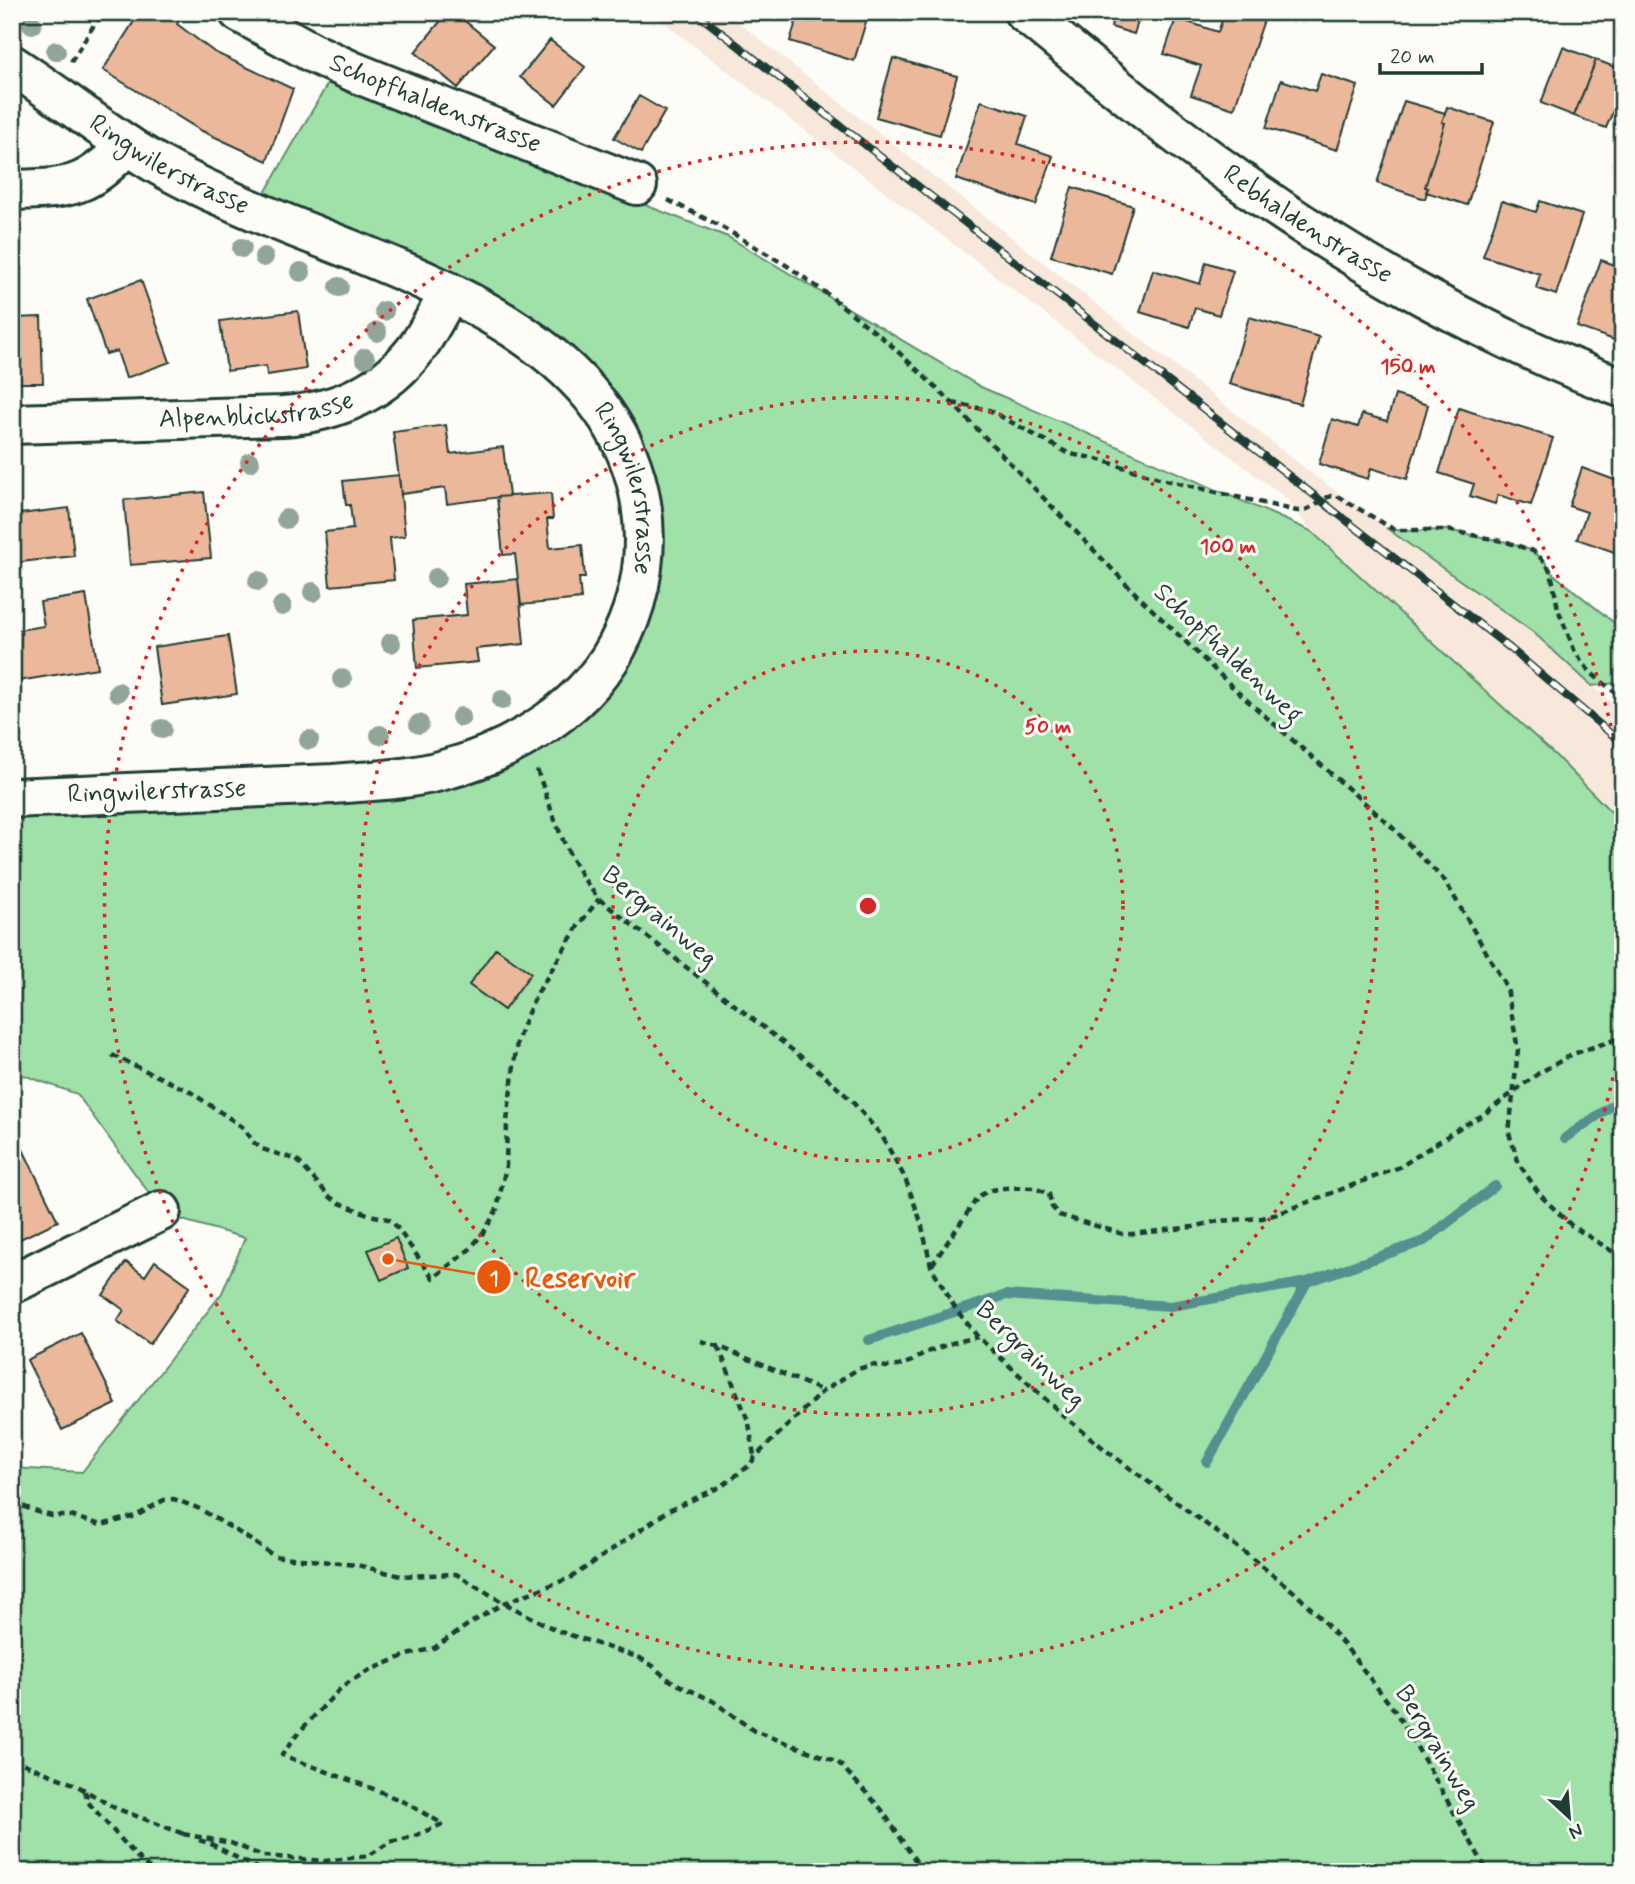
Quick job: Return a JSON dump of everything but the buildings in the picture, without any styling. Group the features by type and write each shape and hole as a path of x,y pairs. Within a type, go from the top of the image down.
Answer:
{"street":[{"name":"Schopfhaldenstrasse","path":"239,12 354,72 637,185"},
{"name":"Rebhaldenstrasse","path":"1024,12 1157,119 1305,226 1363,262 1464,317 1623,388"},
{"name":"Ringwilerstrasse","path":"12,65 163,167 222,197 450,293 529,338 574,375 608,416 632,465 639,490 644,535 636,599 622,638 601,671 585,690 547,723 495,752 440,771 410,777 333,784 12,798"},
{"path":"12,190 62,188 80,183 107,165 127,145"},
{"name":"Alpenblickstrasse","path":"12,424 283,416 326,409 367,393 391,377 419,344 450,293"},
{"path":"12,1284 161,1211"}],"path":[{"path":"79,70 70,64 102,12"},
{"name":"Schopfhaldenweg","path":"637,185 720,226 796,272 890,344 1137,595 1241,695 1391,827 1445,881 1507,988 1518,1050 1508,1133 1519,1164 1541,1196 1572,1226 1623,1258"},
{"path":"951,403 989,410 1066,452 1165,480 1297,511 1308,511 1324,498 1334,496 1395,530 1447,530 1528,548 1541,557 1551,572 1558,609 1575,652 1590,672 1623,699"},
{"name":"Bergrainweg","path":"525,736 556,822 573,863 586,884 599,899 792,1048 850,1099 882,1136 905,1178 921,1222 931,1266 955,1308 978,1337 1065,1417 1244,1552 1293,1591 1319,1616 1395,1711 1488,1872"},
{"path":"112,1055 189,1091 244,1128 257,1146 297,1160 337,1202 393,1222 433,1278 470,1249 497,1209 506,1166 517,1042 537,994 578,926 599,899"},
{"path":"931,1266 978,1197 990,1190 1041,1189 1049,1194 1052,1207 1059,1215 1123,1234 1262,1218 1276,1214 1400,1167 1483,1115 1526,1081 1561,1060 1623,1037"},
{"path":"183,1834 231,1843 263,1856 321,1862 365,1857 390,1842 412,1837 443,1824 388,1795 282,1755 299,1732 349,1682 404,1656 434,1648 504,1603 572,1577 668,1511 722,1486 750,1465 823,1391 858,1368 872,1365 898,1366 924,1353 978,1337"},
{"path":"701,1341 823,1391"},
{"path":"718,1346 749,1423 755,1457"},
{"path":"12,1502 40,1513 71,1516 101,1525 136,1516 164,1500 174,1499 222,1522 274,1556 357,1566 401,1576 456,1574 558,1631 640,1658 666,1678 713,1701 754,1731 838,1762 882,1810 923,1872"},
{"path":"12,1759 85,1790 115,1808 211,1844 264,1872"},
{"path":"85,1790 88,1802 153,1872"}],"shaded area":[{"path":"650,12 725,12 1315,476 1533,632 1623,713 1623,824 1555,755 1311,531 1288,500"}],"green space":[{"path":"328,83 728,237 981,387 1311,531 1555,755 1623,824 1623,1872 12,1872 12,1468 82,1472 222,1293 245,1238 165,1215 77,1094 12,1071 12,798 410,777 585,690 644,535 574,375 254,212"},
{"path":"1386,528 1403,531 1447,530 1507,542 1533,551 1551,572 1623,630 1623,682 1592,686 1533,632"}],"waterway":[{"path":"1565,1138 1613,1105 1623,1105"},
{"path":"1207,1462 1307,1282 1424,1241 1495,1186"},
{"path":"869,1340 1006,1295 1171,1306 1307,1282"}],"railway":[{"path":"695,12 1511,649 1623,744"}],"place":[{"name":"Reservoir","path":"388,1259"}]}
